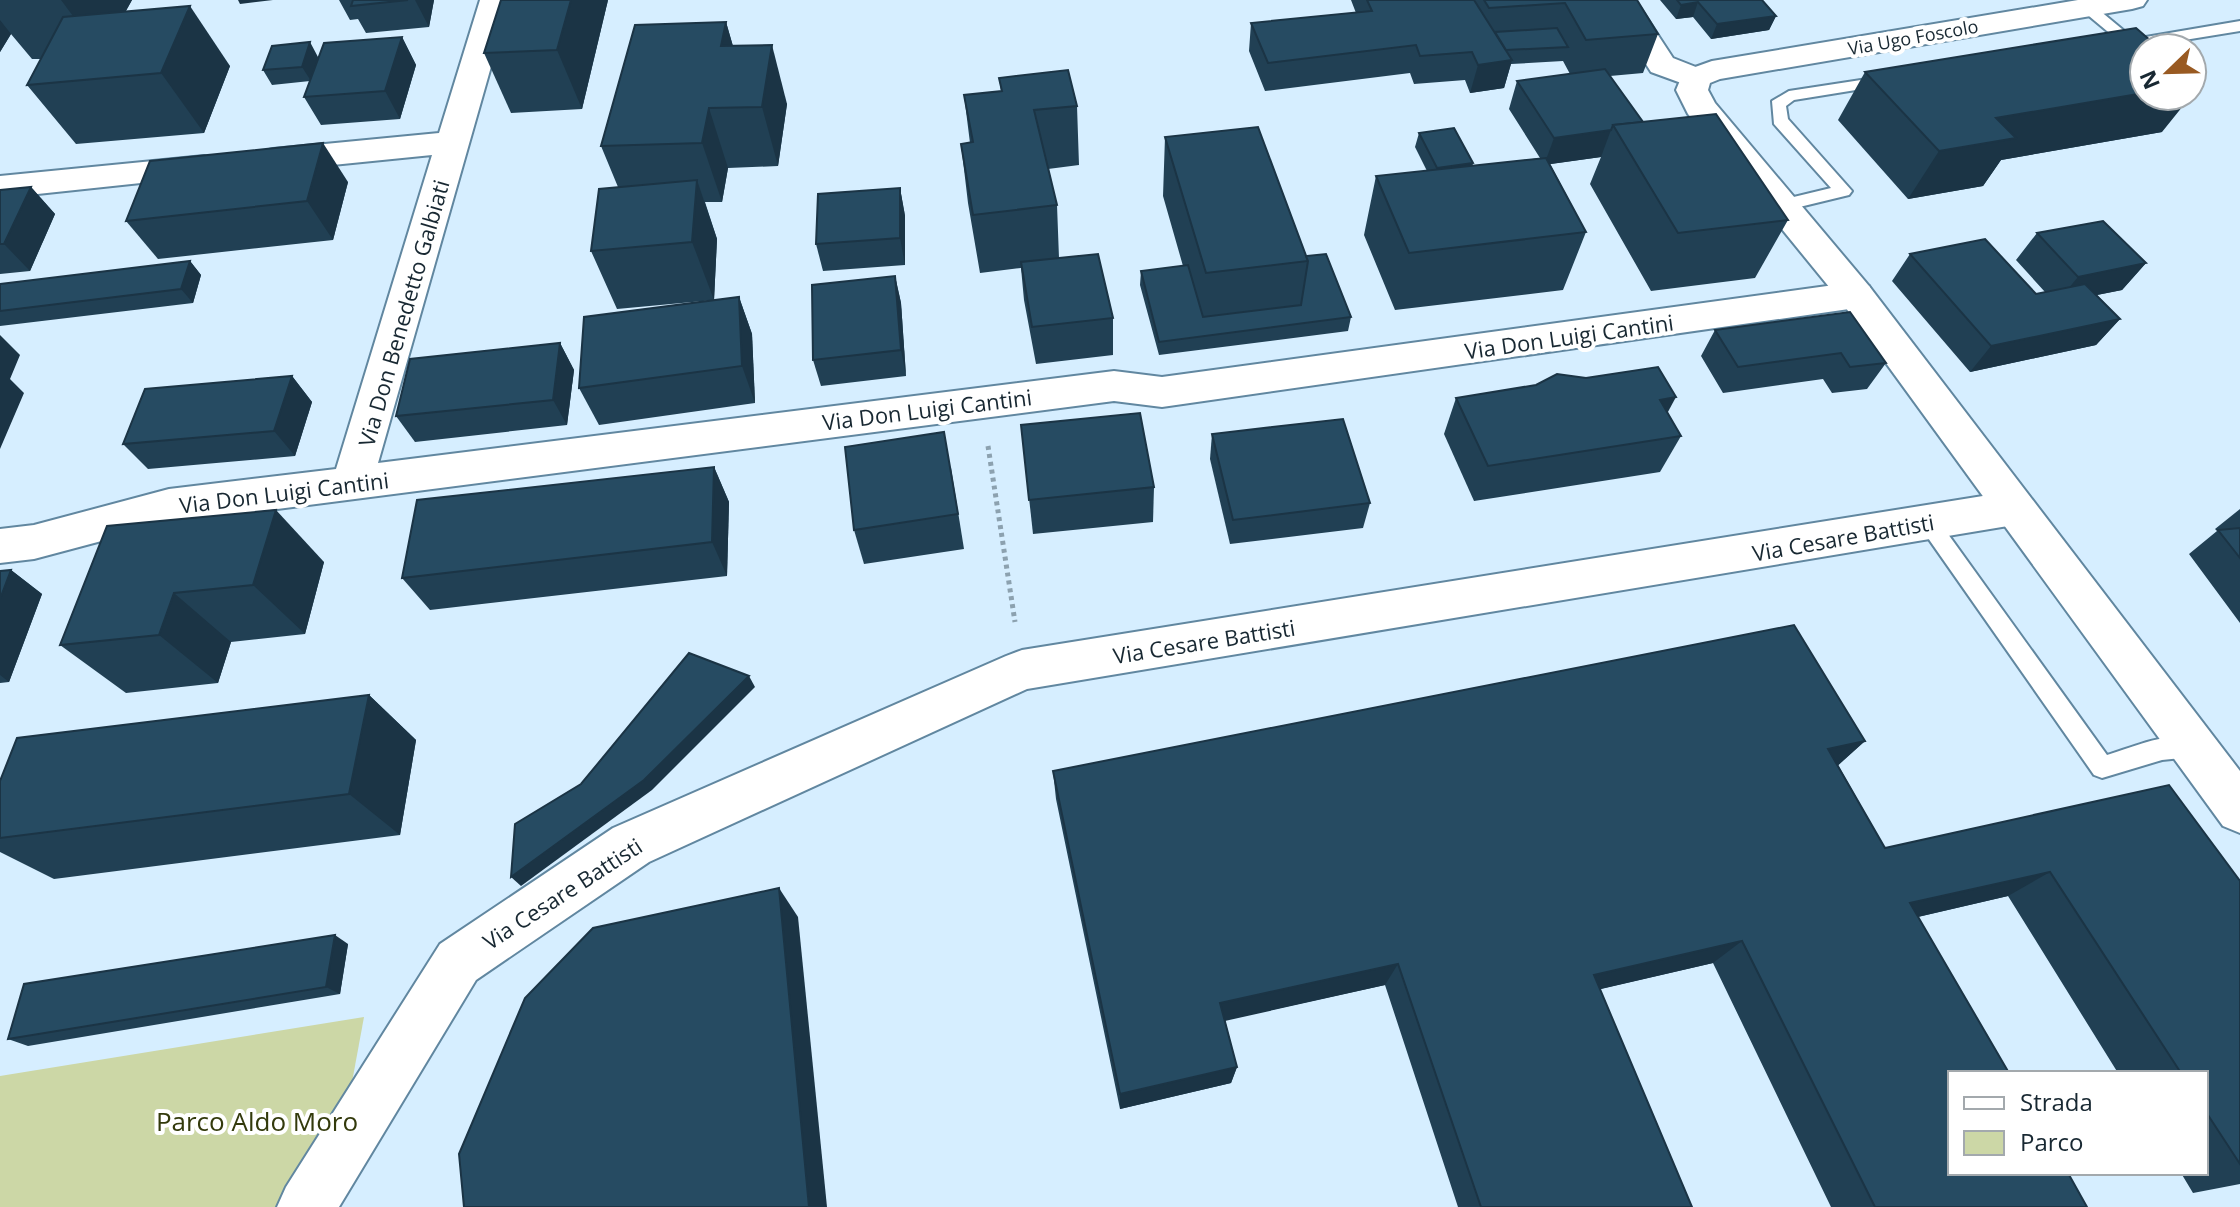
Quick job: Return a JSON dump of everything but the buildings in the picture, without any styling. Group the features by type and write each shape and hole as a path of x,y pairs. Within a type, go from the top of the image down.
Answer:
{"street":[{"name":"Via Don Benedetto Galbiati","path":"352,483 495,0"},
{"path":"1620,0 1651,53 1662,65 1695,78 1692,90 1700,107 1856,295 2240,810"},
{"name":"Via Ugo Foscolo","path":"1695,78 1712,71 2132,0"},
{"name":"Via Don Benedetto Galbiati","path":"0,187 454,142"},
{"name":"Via Don Luigi Cantini","path":"0,546 34,542 169,506 1114,386 1162,392 1856,295"},
{"name":"Via Cesare Battisti","path":"306,1207 458,962 631,845 1022,670 2014,508"}],"lane":[{"path":"2088,8 2128,41"},
{"path":"2204,32 2240,26"},
{"path":"2100,49 2128,44"},
{"path":"1783,205 1843,191 1780,120 1778,105 1789,96 1898,80"},
{"path":"1928,522 2102,767 2162,749 2193,748"}],"path":[{"path":"981,402 1022,670"}],"green space":[{"name":"Parco Aldo Moro","path":"364,1017 329,1207 0,1207 0,1076"}]}
